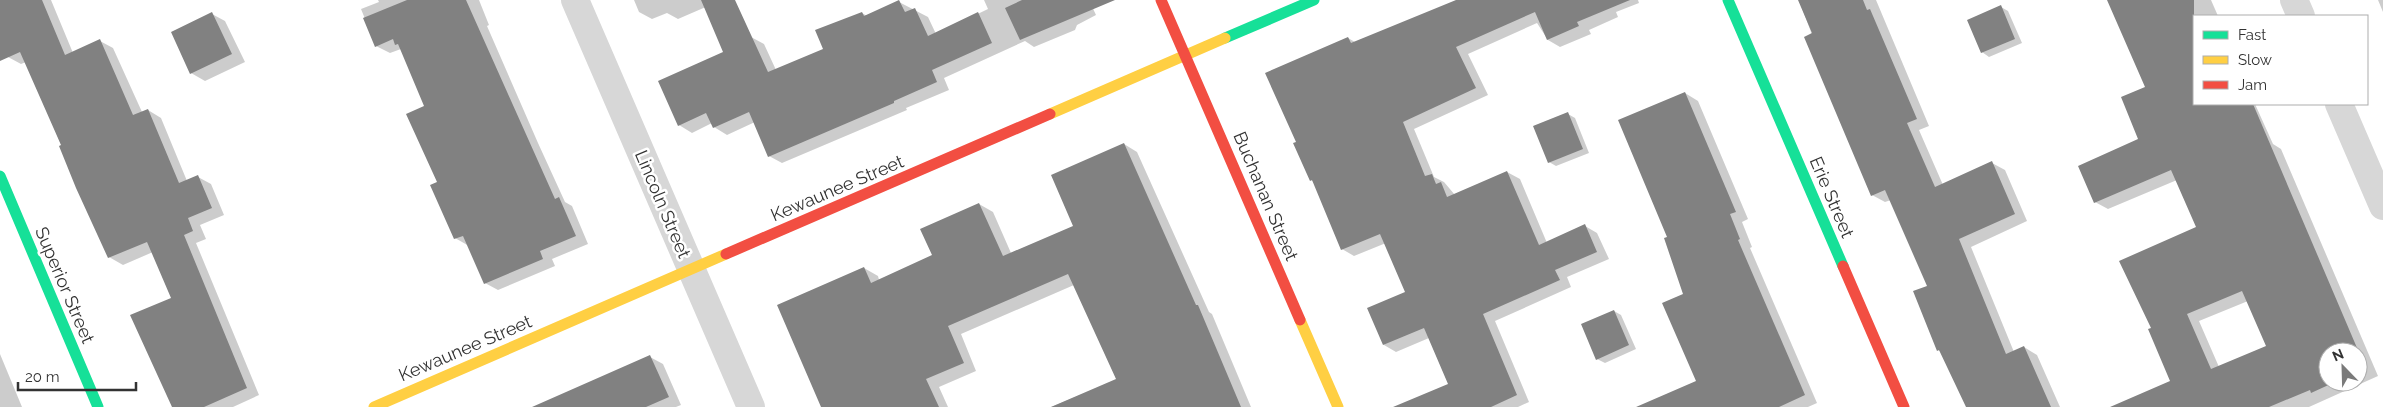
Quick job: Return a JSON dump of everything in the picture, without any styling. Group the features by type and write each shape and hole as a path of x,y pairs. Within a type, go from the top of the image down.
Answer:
{"street":[{"name":"Lincoln Street","path":"575,0 752,407"},
{"name":"Buchanan Street","path":"1161,0 1338,407"},
{"name":"Kewaunee Street","path":"374,407 1314,0"},
{"name":"Erie Street","path":"1728,0 1904,407"},
{"path":"2294,0 2301,15"},
{"path":"2339,105 2383,206"},
{"name":"Superior Street","path":"0,176 98,407"}],"building":[{"path":"0,0 42,0 65,55 100,39 133,115 148,109 179,183 198,175 212,208 188,218 193,231 184,235 247,388 204,407 172,407 130,315 171,298 147,242 108,258 76,188 59,146 61,145 20,52 0,61"},
{"path":"407,0 466,0 555,199 559,197 576,236 540,251 543,259 484,284 463,236 454,239 430,185 437,182 406,114 424,106 398,44 395,45 393,39 375,47 363,18"},
{"path":"701,0 735,0 768,72 823,49 815,30 862,12 864,16 899,0 905,12 915,8 928,36 978,12 992,43 932,70 937,82 894,101 894,103 768,157 749,112 713,128 706,113 678,126 658,81 723,52"},
{"path":"1022,0 1115,0 1020,40 1005,8"},
{"path":"1456,0 1630,0 1577,22 1579,26 1547,40 1535,12 1456,47 1476,88 1403,122 1425,176 1432,174 1436,184 1441,182 1447,197 1507,171 1539,245 1585,224 1597,252 1555,270 1560,280 1483,314 1517,395 1491,407 1393,407 1448,384 1424,328 1383,345 1367,308 1405,292 1380,234 1341,250 1312,180 1310,181 1293,143 1296,142 1265,73 1348,37 1351,43"},
{"path":"1798,0 1863,0 1867,10 1870,9 1917,119 1907,123 1935,187 1992,161 2015,214 1959,239 2006,354 2024,346 2051,407 1966,407 1939,350 1937,351 1913,291 1927,286 1885,190 1871,196 1804,37 1812,33"},
{"path":"2107,0 2194,0 2193,105 2253,105 2354,342 2318,342 2318,390 2311,393 2310,390 2269,407 2110,407 2170,381 2148,329 2151,328 2119,261 2196,227 2171,170 2094,203 2078,166 2138,139 2121,97 2145,87","holes":["2242,291 2266,346 2211,369 2187,314"]},
{"path":"2001,5 2015,39 1981,53 1967,20"},
{"path":"212,12 232,54 190,74 171,32"},
{"path":"1685,92 1736,212 1730,214 1740,239 1738,240 1805,395 1779,407 1636,407 1696,381 1662,303 1683,294 1664,238 1667,237 1618,120"},
{"path":"1568,112 1583,149 1548,163 1533,126"},
{"path":"1124,143 1196,305 1198,305 1241,407 1051,407 1116,379 1068,274 948,326 964,363 926,379 939,407 821,407 777,305 864,267 871,283 932,255 920,229 979,203 1003,256 1073,226 1051,175"},
{"path":"1614,310 1629,345 1596,360 1581,324"},
{"path":"650,355 669,397 646,407 532,407"}],"traffic: fast":[{"path":"1225,38 1314,0"},
{"path":"1728,0 1843,266"},
{"path":"0,176 98,407"}],"traffic: slow":[{"path":"1050,114 1225,38"},
{"path":"374,407 726,254"},
{"path":"1300,320 1338,407"}],"traffic: jam":[{"path":"1161,0 1300,320"},
{"path":"726,254 1050,114"},
{"path":"1843,266 1904,407"}]}
